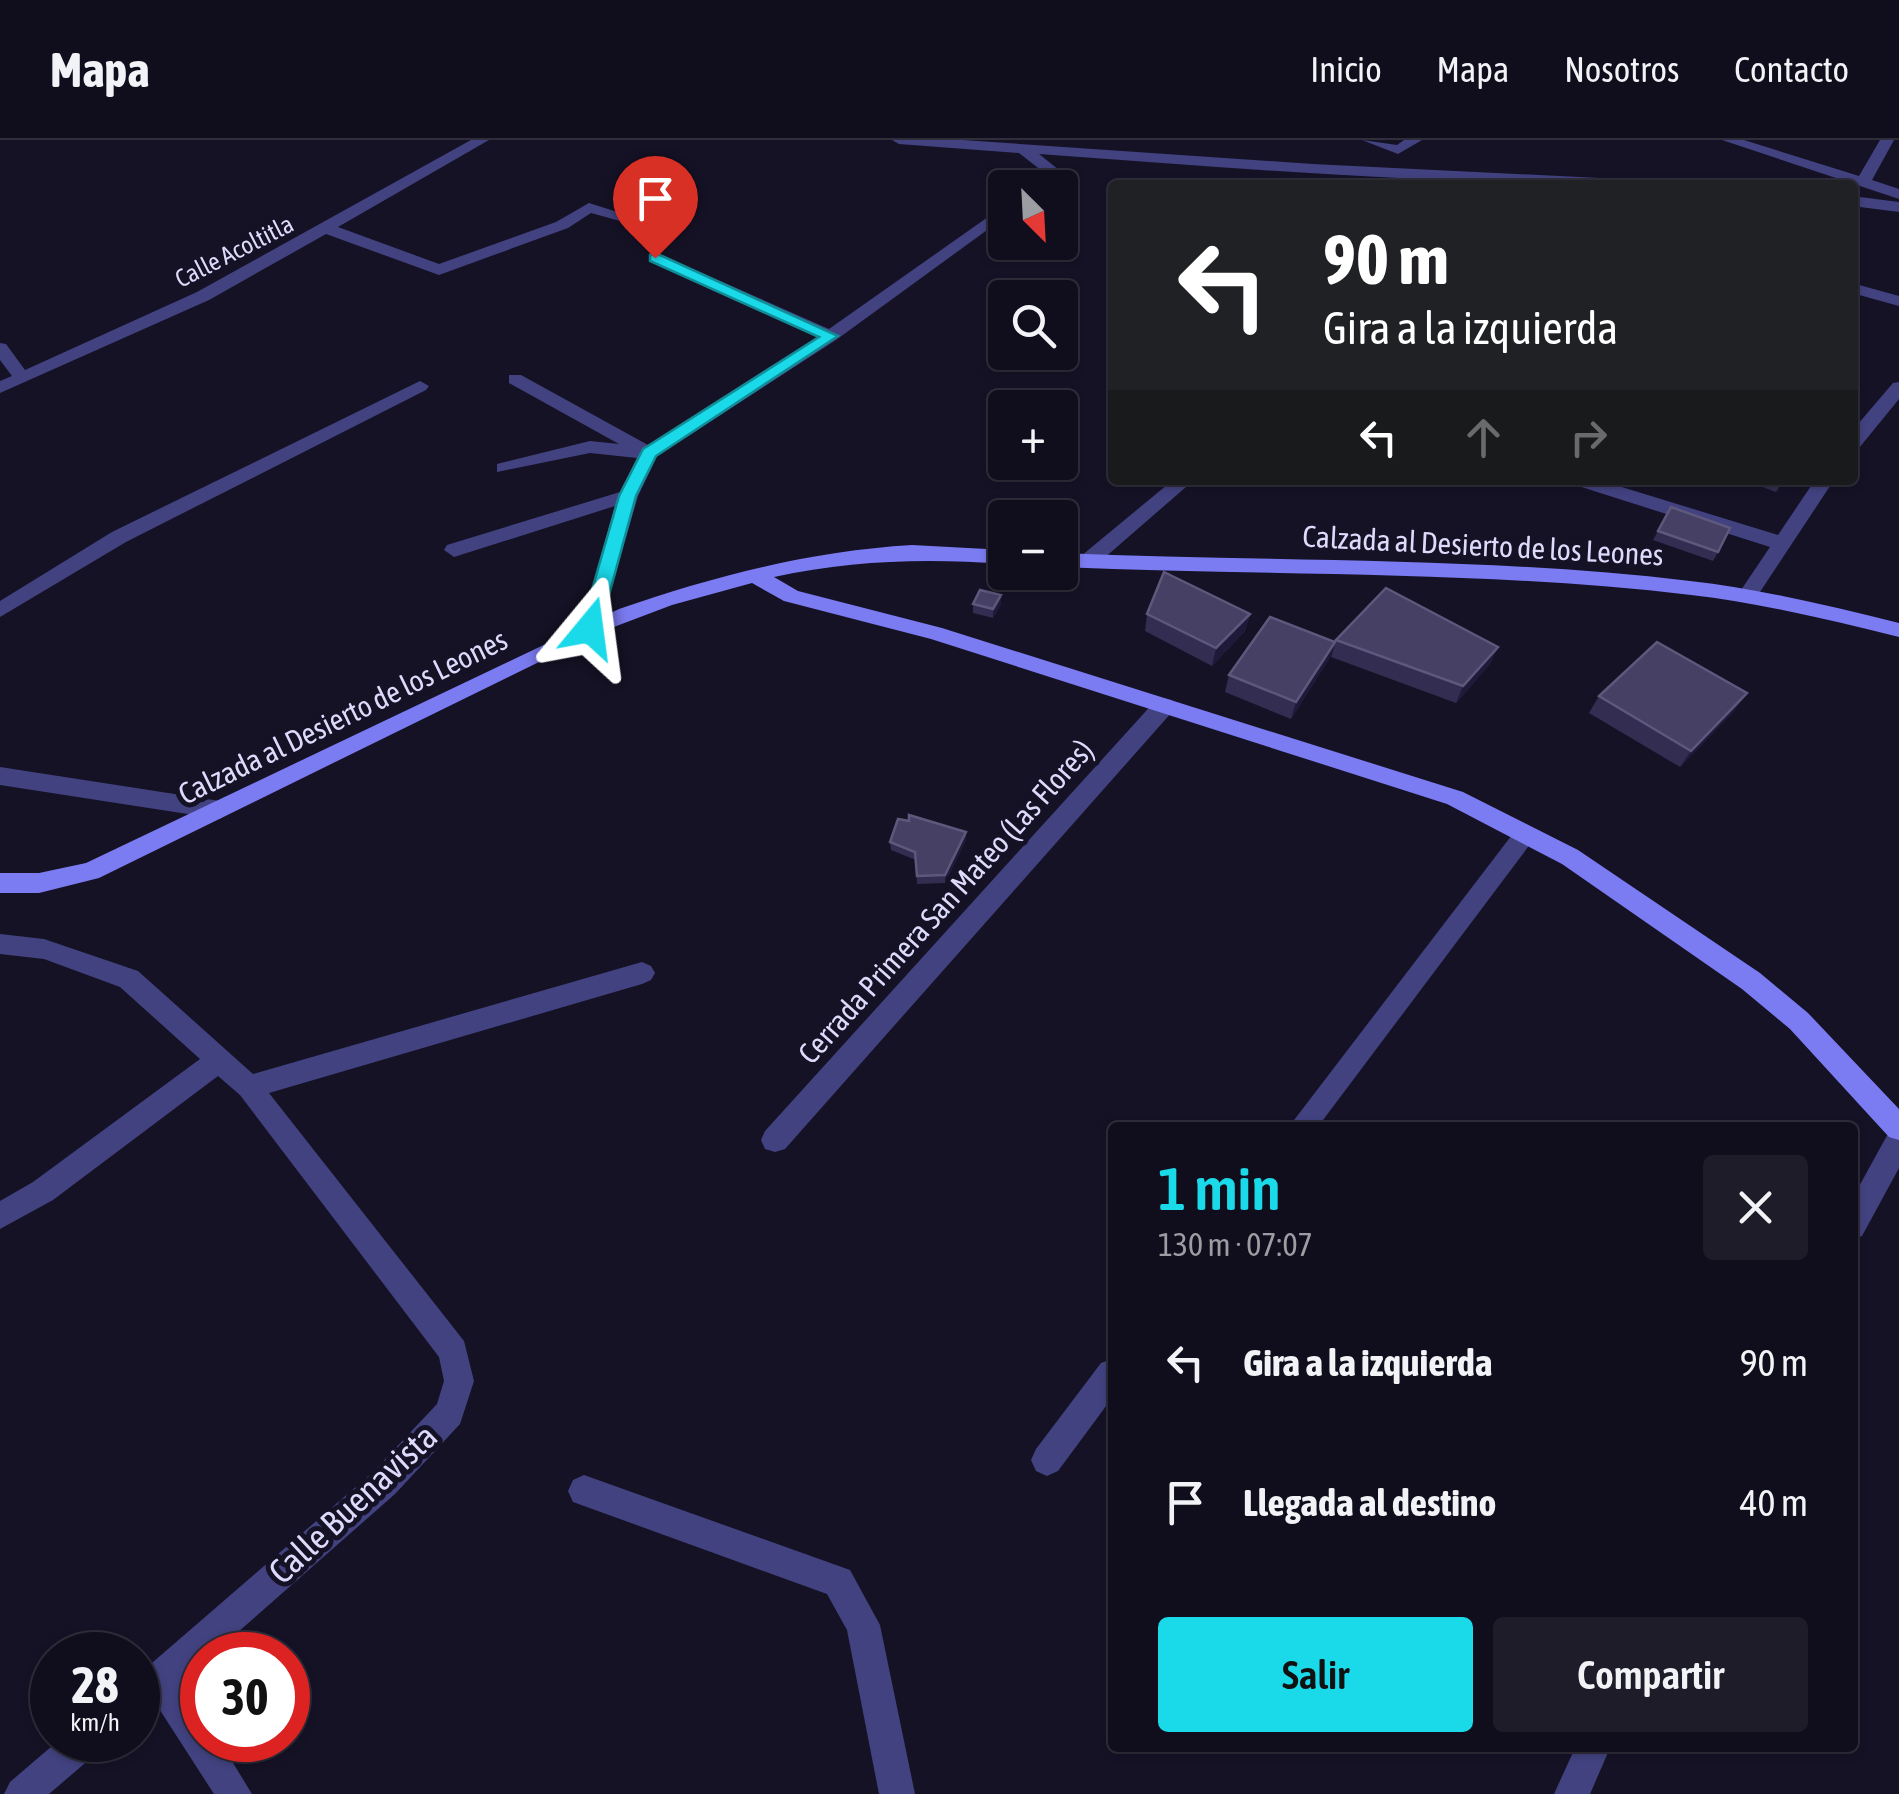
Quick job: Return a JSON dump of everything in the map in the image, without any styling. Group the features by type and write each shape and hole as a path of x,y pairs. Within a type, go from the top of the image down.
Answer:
{"street":[{"name":"Calle Acoltitla","path":"0,388 203,296 330,229 482,140"},
{"path":"899,140 1540,180"},
{"path":"1369,140 1398,150 1436,176"},
{"path":"1398,150 1415,140"},
{"path":"1729,140 1899,194"},
{"path":"1864,181 1887,140"},
{"path":"1020,147 1052,170"},
{"path":"1480,177 1488,180"},
{"path":"1858,201 1899,207"},
{"path":"330,229 439,270 562,225 590,208 641,222 636,229"},
{"path":"590,628 628,496 649,453 830,336 988,222"},
{"path":"655,258 830,336"},
{"path":"1858,290 1899,301"},
{"path":"0,348 23,379"},
{"path":"514,378 649,453"},
{"path":"0,610 119,537 420,386"},
{"path":"1858,437 1899,387"},
{"path":"504,468 590,448 649,453"},
{"path":"1088,562 1179,485"},
{"path":"1595,485 1783,544"},
{"path":"1750,594 1822,485"},
{"path":"454,550 628,496"},
{"name":"Calzada al Desierto de los Leones","path":"0,883 67,879 220,810 590,628 689,594 868,554 988,556"},
{"name":"Calzada al Desierto de los Leones","path":"1078,561 1628,581 1750,594 1899,630"},
{"path":"758,577 791,596 935,633 1455,798 1570,857 1751,981 1800,1021 1899,1128"},
{"name":"Cerrada Primera San Mateo (Las Flores)","path":"776,1140 1164,706"},
{"path":"0,776 220,810"},
{"path":"1306,1122 1526,834"},
{"name":"Calle Buenavista","path":"0,944 44,948 129,979 220,1060 249,1087 453,1351 459,1381 449,1413 384,1484 160,1678"},
{"path":"249,1087 642,973"},
{"path":"0,1216 43,1191 220,1060"},
{"path":"1858,1216 1899,1141"},
{"path":"1046,1460 1108,1379"},
{"path":"584,1491 838,1582 864,1625 898,1794"},
{"path":"160,1703 234,1794"},
{"path":"1572,1794 1591,1752"},
{"path":"22,1794 60,1762"}],"building":[{"path":"1671,507 1730,528 1718,552 1658,531"},
{"path":"1164,572 1250,614 1216,648 1147,614"},
{"path":"1386,588 1498,647 1463,686 1336,640"},
{"path":"980,590 1001,595 993,609 973,604"},
{"path":"1270,617 1335,642 1296,702 1229,675"},
{"path":"1657,642 1747,693 1691,751 1599,696"},
{"path":"909,815 966,832 945,875 917,876 915,852 890,842 898,819 909,821"}],"route":[{"path":"590,628 628,496 649,453 830,336 655,258"}]}
